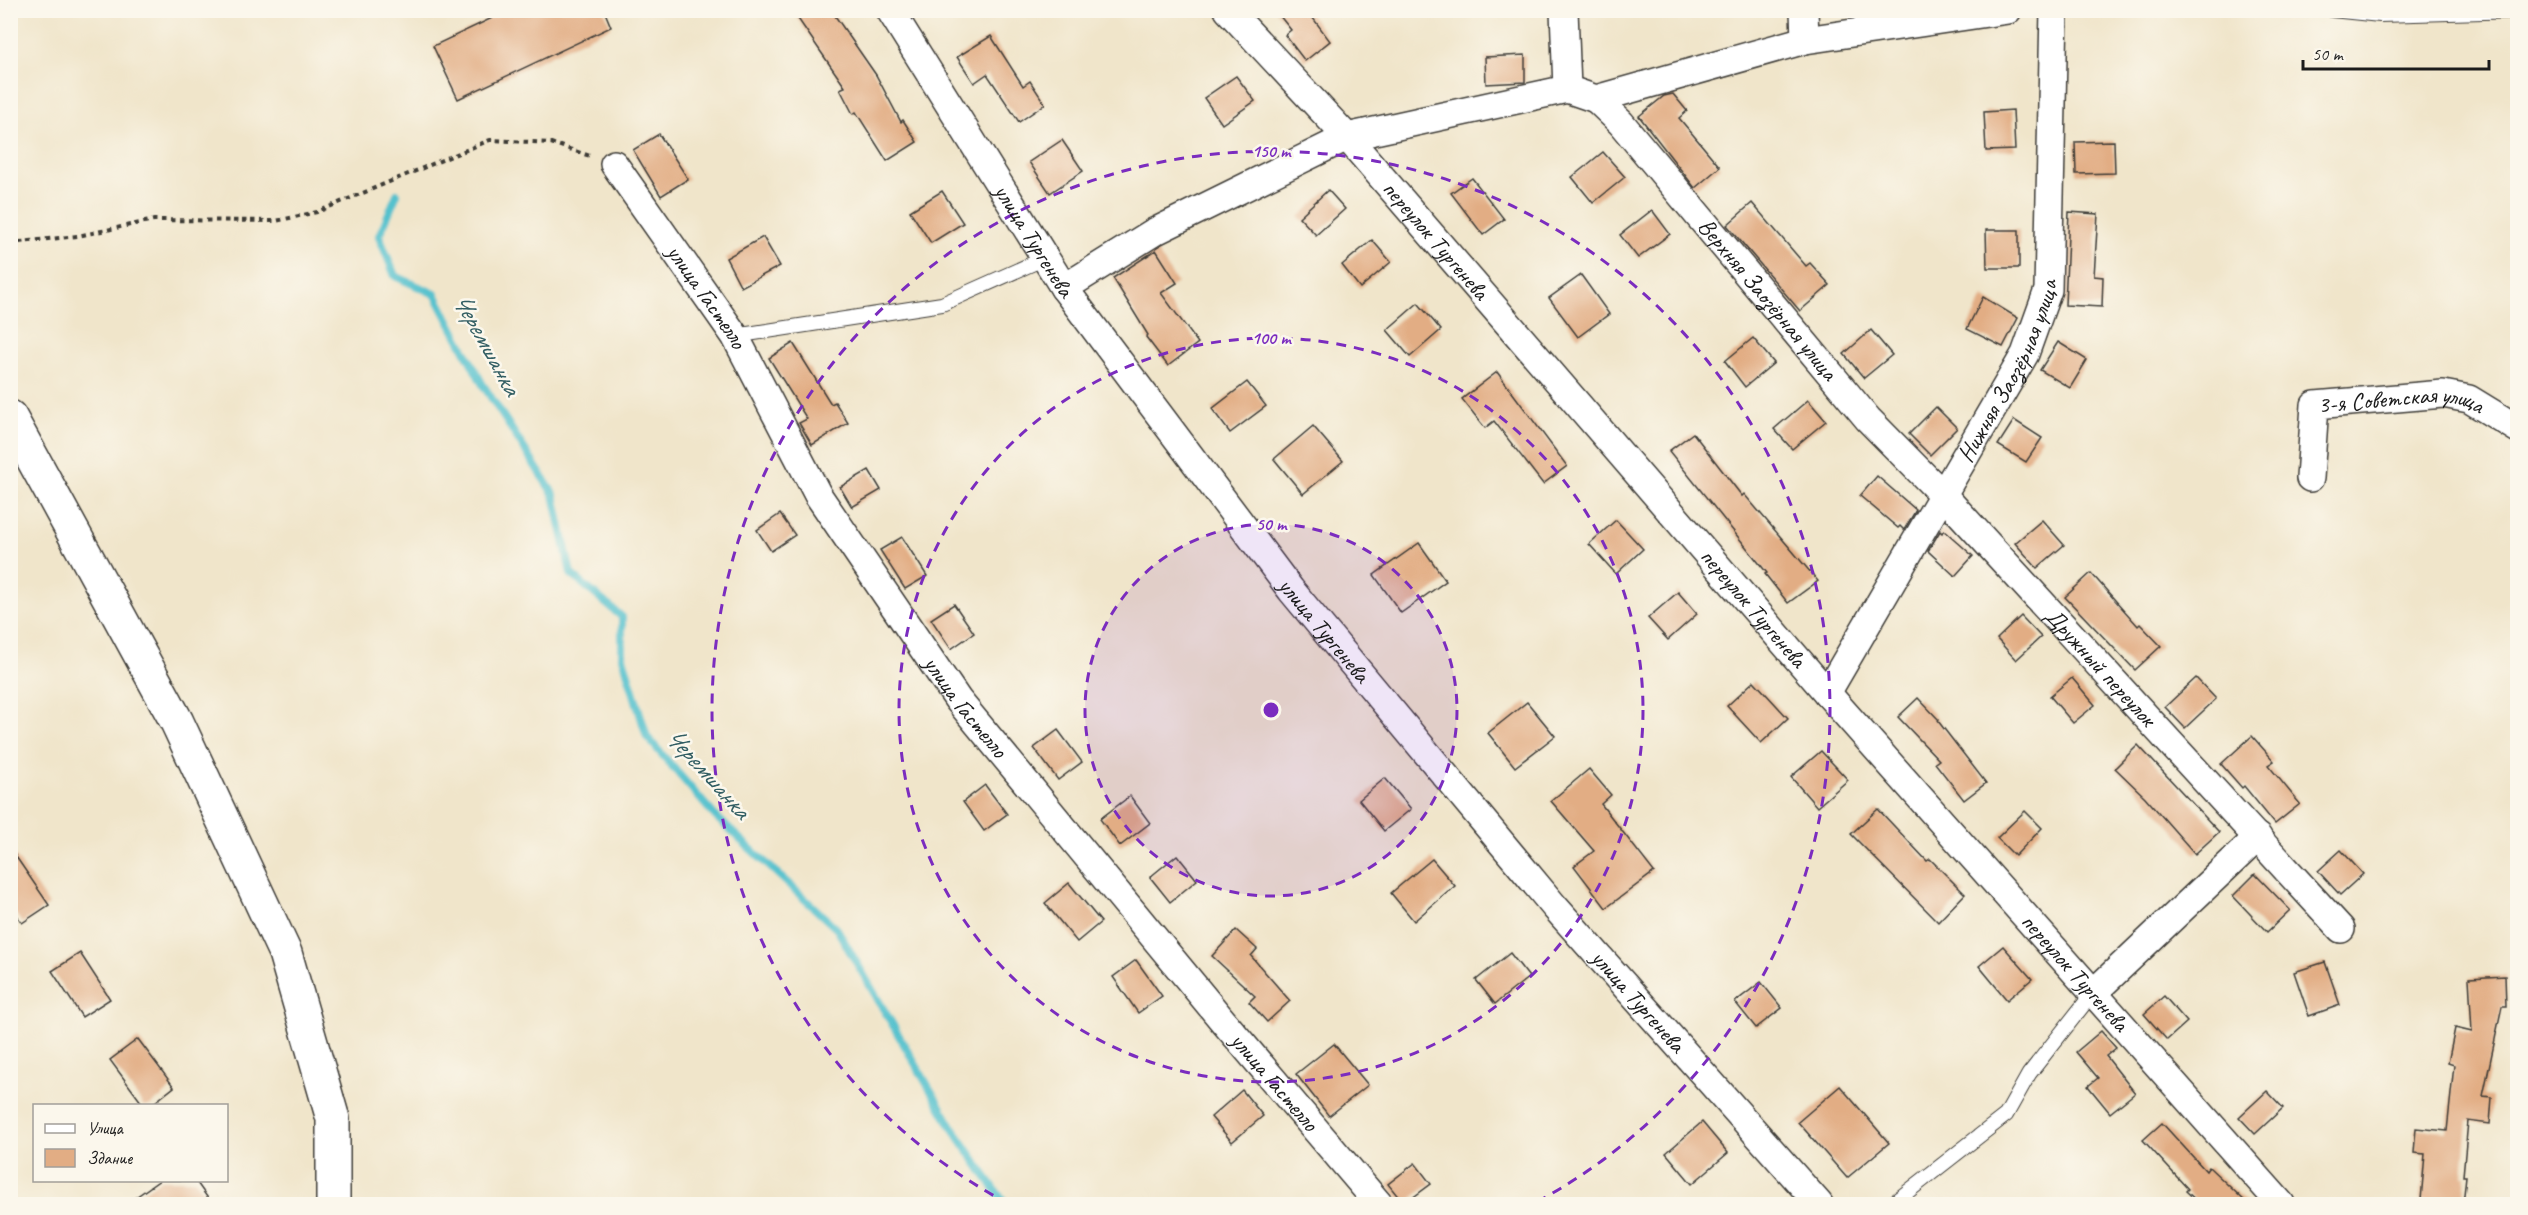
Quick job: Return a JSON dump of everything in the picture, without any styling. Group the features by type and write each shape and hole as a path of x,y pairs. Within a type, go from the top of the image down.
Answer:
{"street":[{"name":"улица Тургенева","path":"890,10 1064,288 1291,590 1554,906 1819,1204"},
{"name":"переулок Тургенева","path":"1228,10 1347,137 1827,693 2092,994 2281,1204"},
{"path":"1564,10 1567,89"},
{"path":"1804,10 1805,40"},
{"path":"1064,288 1154,232 1347,137 1567,89 1596,99 1805,40 2008,10"},
{"name":"Нижняя Заозёрная улица","path":"1827,693 2025,354 2048,290 2054,10"},
{"name":"Верхняя Заозёрная улица","path":"1596,99 1621,123 1868,419 1943,495"},
{"name":"улица Гастелло","path":"615,164 735,336 818,495 958,700 1215,1012 1379,1204"},
{"name":"3-я Советская улица","path":"2310,478 2315,405 2443,394 2469,399 2517,429"},
{"path":"10,417 177,722 285,953 333,1119 333,1204"},
{"name":"Дружный переулок","path":"1943,495 2341,929"},
{"path":"2092,994 2258,837"}],"lane":[{"path":"2332,10 2380,15 2517,11"},
{"path":"735,336 942,304 1045,258"},
{"path":"1893,1204 2006,1115 2029,1074 2092,994"}],"path":[{"path":"10,243 78,236 154,220 276,220 317,212 490,140 551,143 615,164"}],"building":[{"path":"509,10 604,10 611,27 458,99 433,46"},
{"path":"792,10 831,10 876,75 901,122 903,120 917,142 887,161 856,112 853,114 840,89 845,87"},
{"path":"1275,10 1307,10 1330,41 1305,61 1285,35 1291,30"},
{"path":"991,36 1023,86 1030,81 1045,104 1019,122 987,74 974,83 957,57"},
{"path":"1525,55 1525,82 1486,84 1485,57"},
{"path":"1236,76 1255,101 1222,124 1204,98"},
{"path":"1673,94 1687,111 1679,118 1720,167 1695,188 1639,116 1664,96"},
{"path":"2013,110 2015,150 1986,151 1984,112"},
{"path":"659,134 688,179 661,196 633,150"},
{"path":"1062,140 1083,171 1050,193 1029,162"},
{"path":"2114,141 2115,173 2076,174 2075,142"},
{"path":"1603,152 1625,177 1593,203 1572,177"},
{"path":"1472,178 1504,219 1483,235 1451,193"},
{"path":"1328,190 1345,209 1316,235 1299,217"},
{"path":"942,191 963,223 931,243 910,211"},
{"path":"1752,203 1806,266 1810,263 1830,285 1800,311 1727,225"},
{"path":"1652,210 1670,234 1638,258 1620,235"},
{"path":"2069,212 2098,214 2094,276 2103,277 2102,307 2065,305"},
{"path":"1986,230 2019,230 2019,268 1987,268"},
{"path":"763,237 780,266 741,287 726,258"},
{"path":"1372,240 1391,262 1360,288 1342,265"},
{"path":"1156,250 1177,283 1161,293 1198,343 1168,366 1146,337 1148,335 1113,278"},
{"path":"1581,275 1609,314 1578,337 1549,298"},
{"path":"1983,297 2018,318 2003,347 1967,329"},
{"path":"1418,303 1441,330 1410,357 1387,330"},
{"path":"1871,330 1892,355 1864,378 1844,354"},
{"path":"1753,338 1774,363 1745,387 1725,361"},
{"path":"2058,342 2087,360 2070,388 2040,370"},
{"path":"793,343 831,404 835,402 848,423 812,445 799,423 807,419 769,358"},
{"path":"1497,372 1567,466 1543,484 1494,421 1485,428 1462,399"},
{"path":"1247,382 1266,406 1230,433 1212,409"},
{"path":"1808,400 1826,421 1792,449 1774,429"},
{"path":"1936,407 1957,428 1930,455 1909,434"},
{"path":"2014,420 2042,438 2026,462 1998,445"},
{"path":"1313,426 1343,461 1303,494 1274,459"},
{"path":"1693,433 1742,496 1744,494 1818,581 1788,603 1765,574 1767,573 1669,451"},
{"path":"869,470 881,490 852,507 840,487"},
{"path":"1877,476 1916,510 1904,530 1900,526 1898,528 1860,496"},
{"path":"780,514 795,535 771,551 757,530"},
{"path":"1616,520 1643,549 1616,574 1589,544"},
{"path":"2042,520 2064,545 2037,568 2015,543"},
{"path":"1944,530 1973,556 1955,576 1928,551 1940,531 1942,533"},
{"path":"902,537 927,576 905,589 880,550"},
{"path":"1419,543 1446,581 1401,613 1374,575"},
{"path":"2091,573 2138,626 2140,624 2161,646 2135,670 2065,597"},
{"path":"1678,592 1697,614 1668,640 1648,618"},
{"path":"954,604 974,633 951,649 931,619"},
{"path":"2021,616 2041,637 2016,660 1997,639"},
{"path":"2072,678 2095,705 2073,723 2050,696"},
{"path":"2196,678 2216,699 2185,728 2165,707"},
{"path":"1754,681 1788,718 1761,743 1727,706"},
{"path":"1918,698 1939,720 1986,783 1964,800 1935,763 1939,760 1898,717"},
{"path":"1527,702 1555,736 1515,767 1488,733"},
{"path":"1058,730 1082,762 1058,780 1034,748"},
{"path":"2252,736 2274,761 2268,765 2300,804 2275,824 2244,786 2242,788 2221,764"},
{"path":"2138,745 2219,832 2195,854 2145,797 2115,768"},
{"path":"1821,751 1848,780 1817,807 1791,777"},
{"path":"1589,769 1611,795 1601,804 1654,872 1606,908 1574,866 1594,851 1551,801"},
{"path":"1385,778 1411,809 1384,831 1359,800"},
{"path":"985,785 1007,814 984,831 963,802"},
{"path":"1130,796 1150,823 1120,846 1100,819"},
{"path":"1878,809 1927,861 1930,859 1965,894 1938,922 1851,834"},
{"path":"2025,811 2042,828 2015,856 1997,838"},
{"path":"10,848 49,905 22,923 10,906"},
{"path":"2341,850 2363,874 2340,895 2318,871"},
{"path":"1177,855 1197,880 1170,902 1150,877"},
{"path":"1432,859 1455,886 1414,921 1391,893"},
{"path":"2255,874 2290,910 2267,932 2233,896"},
{"path":"1069,883 1101,922 1077,942 1045,903"},
{"path":"1236,930 1257,949 1251,956 1290,1001 1267,1022 1249,1002 1255,996 1212,956"},
{"path":"2003,946 2032,979 2007,1000 1979,966"},
{"path":"80,953 110,999 82,1017 52,971"},
{"path":"1510,953 1529,977 1495,1004 1476,980"},
{"path":"1136,960 1162,996 1138,1013 1113,977"},
{"path":"2325,962 2340,1005 2309,1016 2294,972"},
{"path":"2505,976 2506,1006 2502,1006 2483,1096 2492,1097 2490,1124 2468,1121 2463,1204 2421,1200 2425,1154 2414,1153 2416,1128 2447,1131 2454,1065 2448,1063 2455,1028 2472,1032 2469,978"},
{"path":"1761,982 1782,1008 1756,1028 1735,1002"},
{"path":"2164,996 2187,1022 2167,1040 2144,1014"},
{"path":"2101,1031 2116,1048 2106,1056 2135,1093 2110,1113 2088,1086 2098,1078 2076,1052"},
{"path":"138,1039 174,1087 153,1104 143,1104 110,1060"},
{"path":"1334,1044 1368,1085 1329,1116 1296,1074"},
{"path":"1840,1086 1889,1143 1847,1178 1798,1122"},
{"path":"1242,1090 1263,1116 1232,1142 1211,1117"},
{"path":"2267,1091 2283,1108 2255,1134 2239,1117"},
{"path":"1702,1122 1728,1153 1692,1184 1666,1153"},
{"path":"2162,1123 2206,1171 2209,1167 2248,1204 2200,1204 2186,1191 2188,1189 2143,1140"},
{"path":"1415,1163 1431,1184 1404,1204 1388,1184"},
{"path":"157,1182 196,1182 212,1204 126,1204"}],"waterway":[{"name":"Черемшанка","path":"397,194 379,236 395,276 435,294 483,385 554,495 571,574 622,617 622,654 647,737 715,816 837,929 952,1127 1005,1204"}]}
